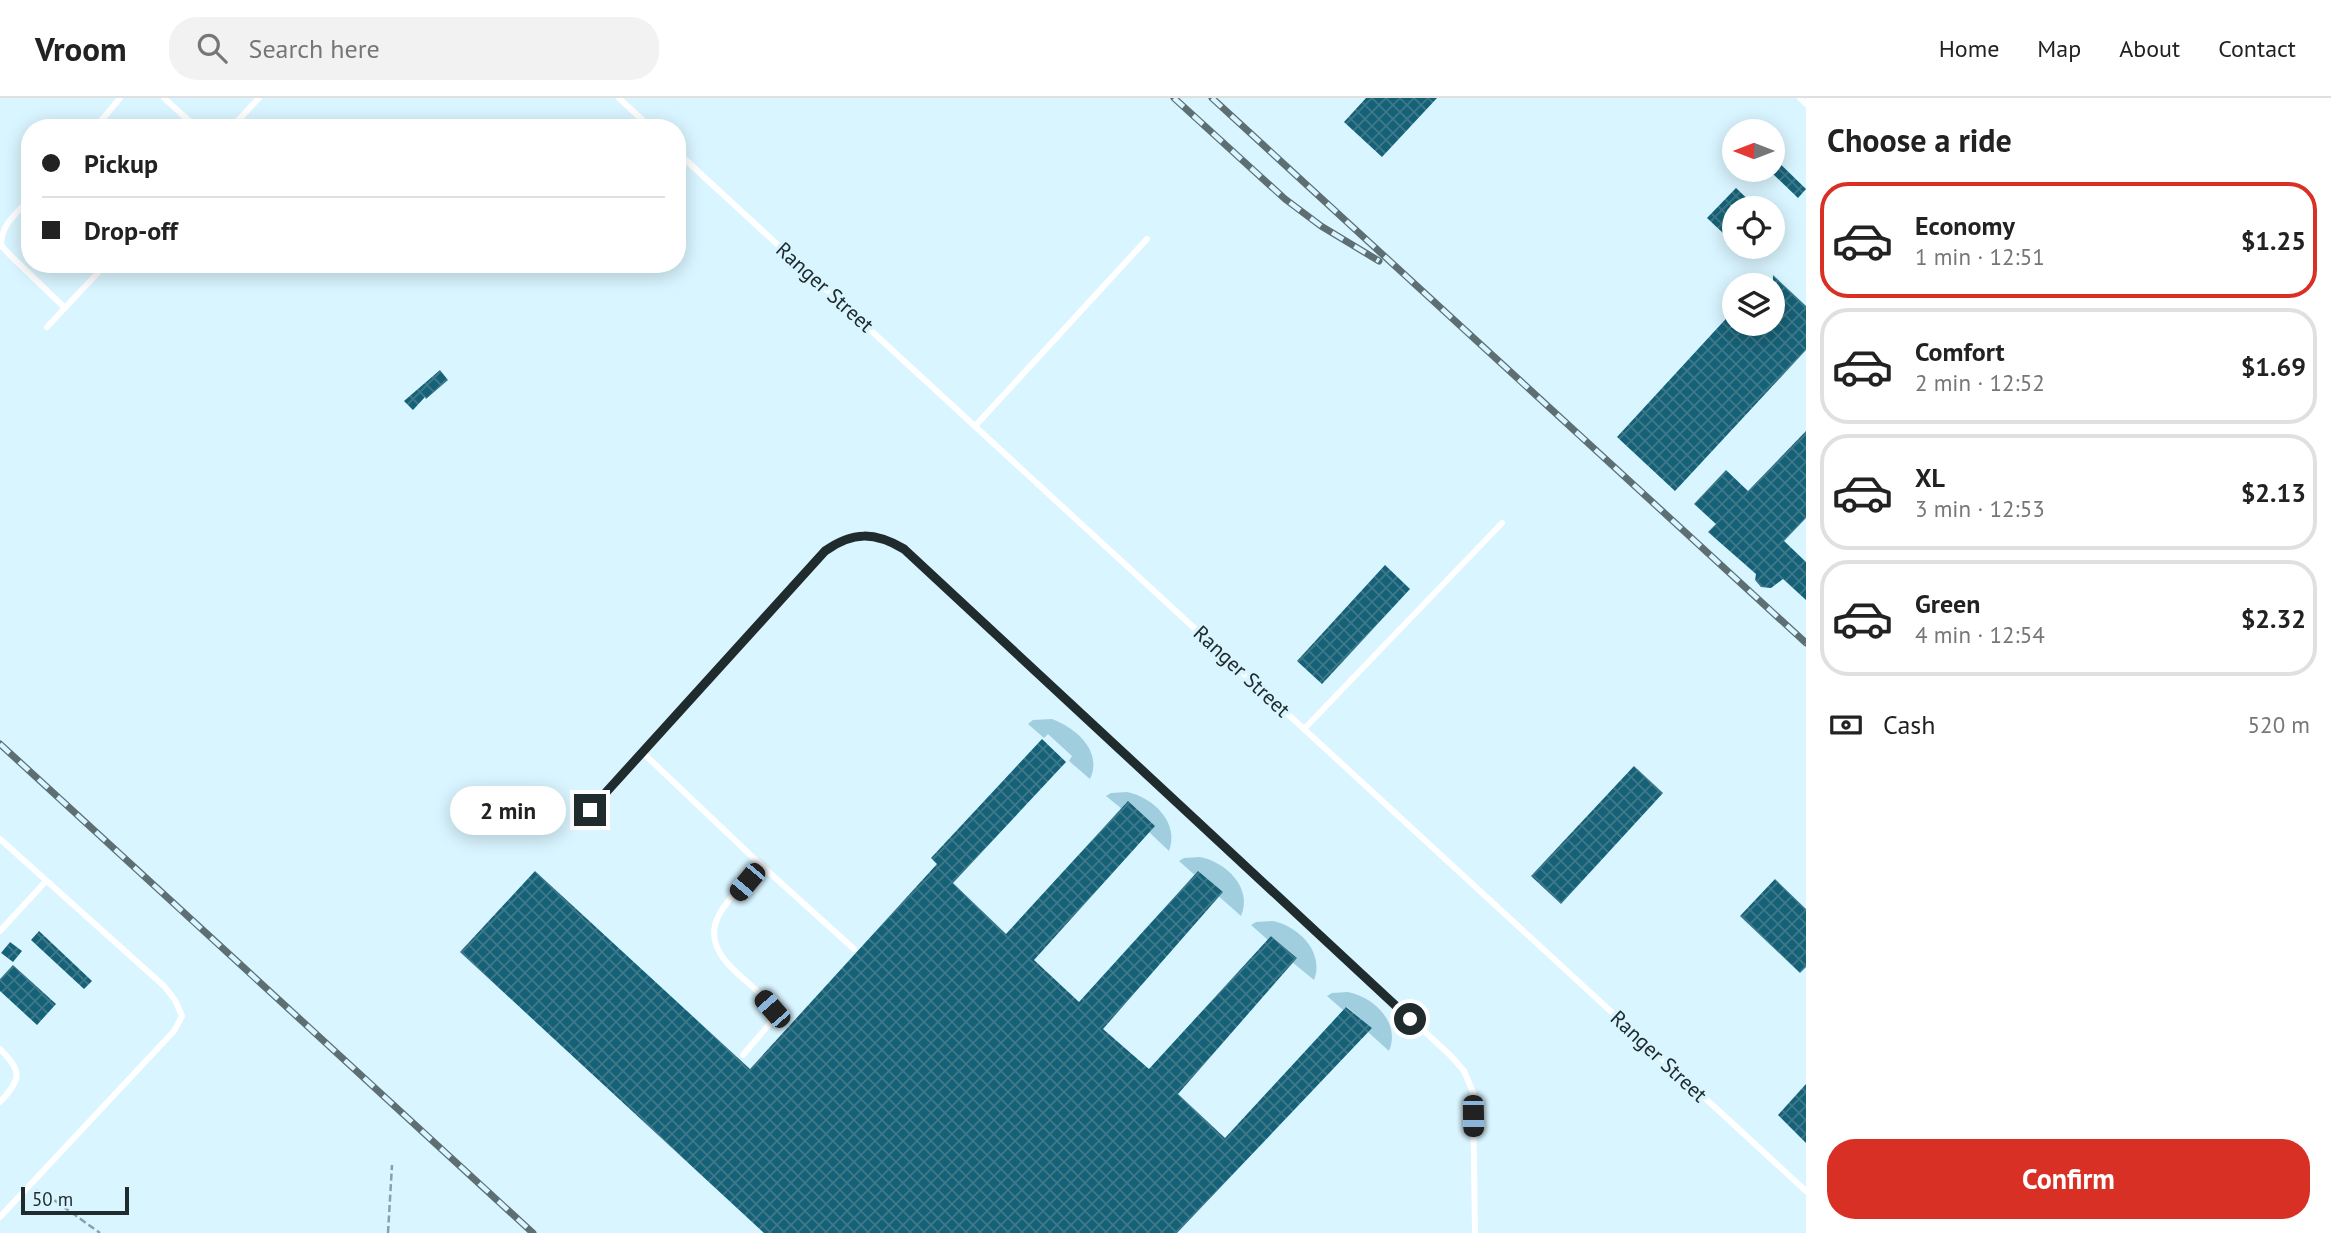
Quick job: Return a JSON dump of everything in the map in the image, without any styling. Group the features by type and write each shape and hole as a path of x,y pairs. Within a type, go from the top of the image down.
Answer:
{"lane":[{"path":"102,119 120,98"},
{"path":"164,98 187,119"},
{"path":"239,119 259,98"},
{"path":"619,98 641,119"},
{"path":"1800,98 1806,104"},
{"name":"Ranger Street","path":"686,160 1806,1191"},
{"path":"21,208 2,232 1,244 21,266"},
{"path":"976,425 1147,239"},
{"path":"29,273 65,308"},
{"path":"47,327 98,273"},
{"path":"1304,729 1502,523"},
{"path":"590,810 825,551 838,542 857,537 873,536 888,540 904,549 1451,1056 1464,1071 1472,1093 1475,1233"},
{"path":"642,752 854,949"},
{"path":"0,839 163,986 175,1000 182,1016 174,1031 0,1217"},
{"path":"743,1055 772,1021 774,1012 728,964 715,944 713,934 719,915 761,865"},
{"path":"0,931 46,881"},
{"path":"0,1049 14,1065 18,1078 0,1102"}],"path":[{"path":"388,1233 392,1165"},
{"path":"29,1187 54,1199 100,1233"}],"shaded area":[{"path":"1052,719 1070,728 1085,742 1093,759 1090,779 1069,761 1072,756 1048,734 1044,738 1028,724 1033,720"},
{"path":"1127,792 1146,799 1162,813 1171,831 1169,851 1149,832 1154,827 1122,809 1106,796"},
{"path":"1200,857 1219,864 1235,878 1243,896 1241,916 1179,861"},
{"path":"1273,921 1292,928 1307,942 1316,960 1314,980 1292,962 1296,957 1271,936 1268,940 1251,925"},
{"path":"1348,992 1367,999 1383,1013 1391,1031 1389,1051 1368,1032 1372,1028 1347,1007 1343,1010 1327,996"}],"building":[{"path":"1366,98 1437,98 1382,157 1344,122"},
{"path":"1785,169 1806,189 1798,198 1781,182 1785,182"},
{"path":"1736,188 1744,196 1728,196"},
{"path":"1722,202 1722,232 1707,218"},
{"path":"1785,286 1806,306 1806,350 1675,491 1617,437 1722,323 1722,336 1785,336"},
{"path":"440,370 448,380 413,410 404,401"},
{"path":"1806,431 1806,518 1784,541 1806,562 1806,600 1783,579 1771,588 1761,587 1755,580 1756,574 1708,532 1716,524 1694,504 1726,470 1748,491"},
{"path":"1385,565 1410,589 1322,684 1297,661"},
{"path":"1042,739 1066,762 953,883 1006,934 1128,801 1155,826 1034,960 1079,1002 1198,871 1223,892 1103,1029 1149,1069 1271,936 1297,958 1178,1094 1225,1138 1346,1007 1372,1028 1177,1233 764,1233 460,952 535,871 750,1069 937,864 931,858"},
{"path":"1634,766 1663,793 1561,904 1531,876"},
{"path":"1775,879 1806,909 1806,967 1800,973 1740,916"},
{"path":"39,931 92,981 84,989 31,940"},
{"path":"10,942 22,951 13,962 1,953"},
{"path":"13,965 56,1004 37,1025 0,991 0,979"},
{"path":"1806,1084 1806,1143 1778,1115"}],"railway":[{"path":"1174,98 1285,199 1321,226 1379,261"},
{"path":"1212,98 1806,643"},
{"path":"0,744 533,1233"}],"route":[{"path":"590,810 806,569 838,542 873,536 888,540 904,549 1410,1019"}]}
